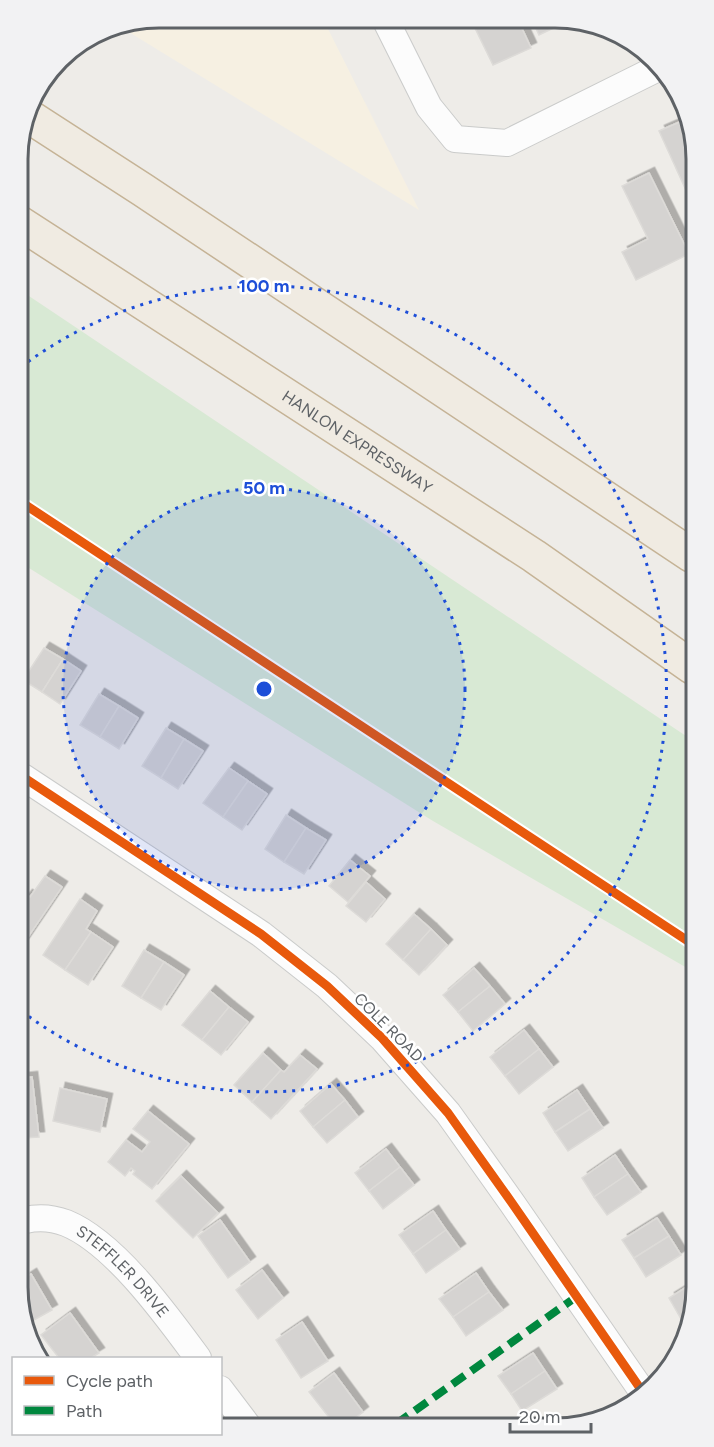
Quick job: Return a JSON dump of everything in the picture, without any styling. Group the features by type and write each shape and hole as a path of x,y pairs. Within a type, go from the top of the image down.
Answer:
{"highway":[{"path":"35,120 686,551"},
{"name":"HANLON EXPRESSWAY","path":"29,229 534,556 686,662"}],"street":[{"path":"390,28 429,107 455,139 507,143 651,71"},
{"name":"COLE ROAD","path":"28,781 261,934 327,986 382,1038 448,1113 639,1387"},
{"name":"STEFFLER DRIVE","path":"28,1220 48,1218 66,1223 82,1231 102,1246 162,1310 197,1357"},
{"path":"222,1392 242,1418"}],"shaded area":[{"path":"151,29 328,29 419,210 129,32"}],"green space":[{"path":"29,296 685,736 685,967 433,821 29,568"}],"building":[{"path":"475,28 522,28 531,48 493,65"},
{"path":"536,28 554,28 539,35"},
{"path":"680,122 686,160 686,190 659,131"},
{"path":"649,173 686,248 686,256 636,280 622,252 648,239 622,186"},
{"path":"44,648 63,659 42,692 29,683 29,672"},
{"path":"63,659 81,671 60,704 42,692"},
{"path":"99,694 119,706 100,737 80,725"},
{"path":"119,706 138,718 119,749 100,737"},
{"path":"166,728 184,739 161,778 142,766"},
{"path":"184,739 203,751 178,789 161,778"},
{"path":"229,768 248,781 223,817 203,803"},
{"path":"248,781 267,794 242,830 223,817"},
{"path":"286,815 306,828 284,862 265,849"},
{"path":"306,828 326,840 304,874 284,862"},
{"path":"350,860 370,876 348,902 329,886"},
{"path":"45,876 62,887 28,937 28,896 30,897"},
{"path":"366,882 385,899 366,922 346,906"},
{"path":"80,899 97,911 86,929 91,932 65,970 43,955"},
{"path":"414,914 431,929 403,960 386,944"},
{"path":"431,929 447,945 419,975 403,960"},
{"path":"91,932 113,947 88,985 65,970"},
{"path":"144,950 164,962 141,998 122,986"},
{"path":"164,962 184,975 161,1010 141,998"},
{"path":"474,968 490,986 458,1012 443,995"},
{"path":"490,986 505,1004 473,1031 458,1012"},
{"path":"210,991 229,1007 202,1040 182,1025"},
{"path":"229,1007 248,1022 221,1055 202,1040"},
{"path":"524,1030 539,1049 505,1076 490,1057"},
{"path":"539,1049 553,1067 519,1094 505,1076"},
{"path":"263,1053 281,1070 252,1102 234,1085"},
{"path":"300,1055 317,1069 271,1119 252,1102 281,1070 284,1072"},
{"path":"28,1077 32,1077 39,1137 28,1138"},
{"path":"331,1084 345,1100 313,1127 300,1111"},
{"path":"60,1088 107,1099 100,1132 53,1121"},
{"path":"577,1090 590,1109 555,1132 543,1113"},
{"path":"345,1100 358,1117 327,1143 313,1127"},
{"path":"590,1109 603,1128 568,1151 555,1132"},
{"path":"148,1111 189,1144 152,1189 133,1174 135,1171 131,1168 125,1176 108,1162 126,1140 142,1152 150,1142 133,1129"},
{"path":"386,1149 400,1167 369,1191 355,1173"},
{"path":"615,1155 628,1174 594,1197 582,1178"},
{"path":"400,1167 414,1185 383,1209 369,1191"},
{"path":"628,1174 641,1192 607,1215 594,1197"},
{"path":"181,1176 218,1213 193,1238 156,1201"},
{"path":"433,1211 446,1230 413,1254 399,1235"},
{"path":"657,1218 669,1236 634,1258 622,1240"},
{"path":"220,1220 250,1262 228,1278 198,1236"},
{"path":"446,1230 460,1249 426,1273 413,1254"},
{"path":"669,1236 681,1255 646,1277 634,1258"},
{"path":"262,1270 283,1298 258,1319 236,1290"},
{"path":"476,1273 489,1292 453,1317 439,1299"},
{"path":"31,1274 52,1310 33,1321 28,1287 28,1276"},
{"path":"685,1288 681,1319 669,1298"},
{"path":"489,1292 503,1310 466,1336 453,1317"},
{"path":"70,1313 99,1353 93,1357 58,1357 41,1335"},
{"path":"302,1322 328,1361 301,1378 276,1340"},
{"path":"533,1353 545,1371 511,1394 498,1376"},
{"path":"545,1371 557,1389 522,1411 511,1394"},
{"path":"334,1373 363,1412 355,1418 329,1418 309,1392"}],"marked path":[{"path":"405,1418 576,1297"}],"cycle path":[{"path":"29,507 685,939"},
{"path":"28,781 261,934 327,986 382,1038 448,1113 639,1387"}]}
